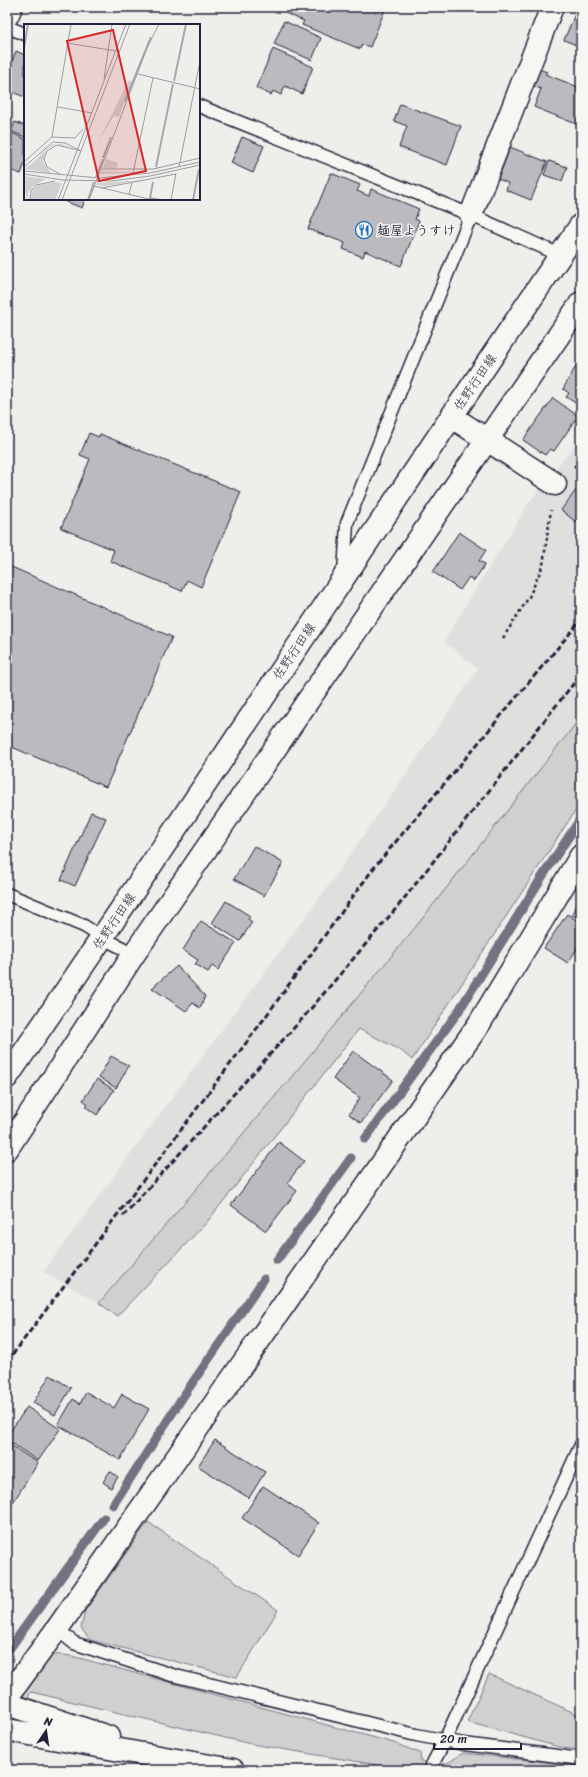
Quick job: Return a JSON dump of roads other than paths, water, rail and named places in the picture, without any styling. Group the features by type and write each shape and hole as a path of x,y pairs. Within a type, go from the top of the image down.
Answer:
{"main road":[{"path":"7,16 10,7"},
{"path":"471,215 552,7"},
{"name":"佐野行田線","path":"7,1077 103,938 344,576 581,225"},
{"path":"7,1149 134,954 581,303"},
{"path":"452,417 555,484"},
{"path":"173,1760 13,1703 57,1629 372,1180 479,1024 581,856"},
{"path":"9,1731 233,1770"}],"lane":[{"path":"7,27 24,34"},
{"path":"200,106 471,215 560,255"},
{"path":"344,576 347,523 471,215"},
{"path":"7,894 84,926 134,954"},
{"path":"432,1765 445,1740 581,1445"},
{"path":"57,1629 74,1643 172,1676 416,1735 464,1744 581,1760"}],"waterway":[{"path":"365,1139 458,1012 542,877 581,818"},
{"path":"277,1260 351,1158"},
{"path":"113,1505 184,1395 264,1279"},
{"path":"7,1652 104,1518"}],"railway":[{"path":"7,1362 261,1023 373,869 581,620"},
{"path":"123,1216 302,1019 399,905 581,674"}],"place":[{"name":"麺屋ようすけ","path":"364,230"}]}
